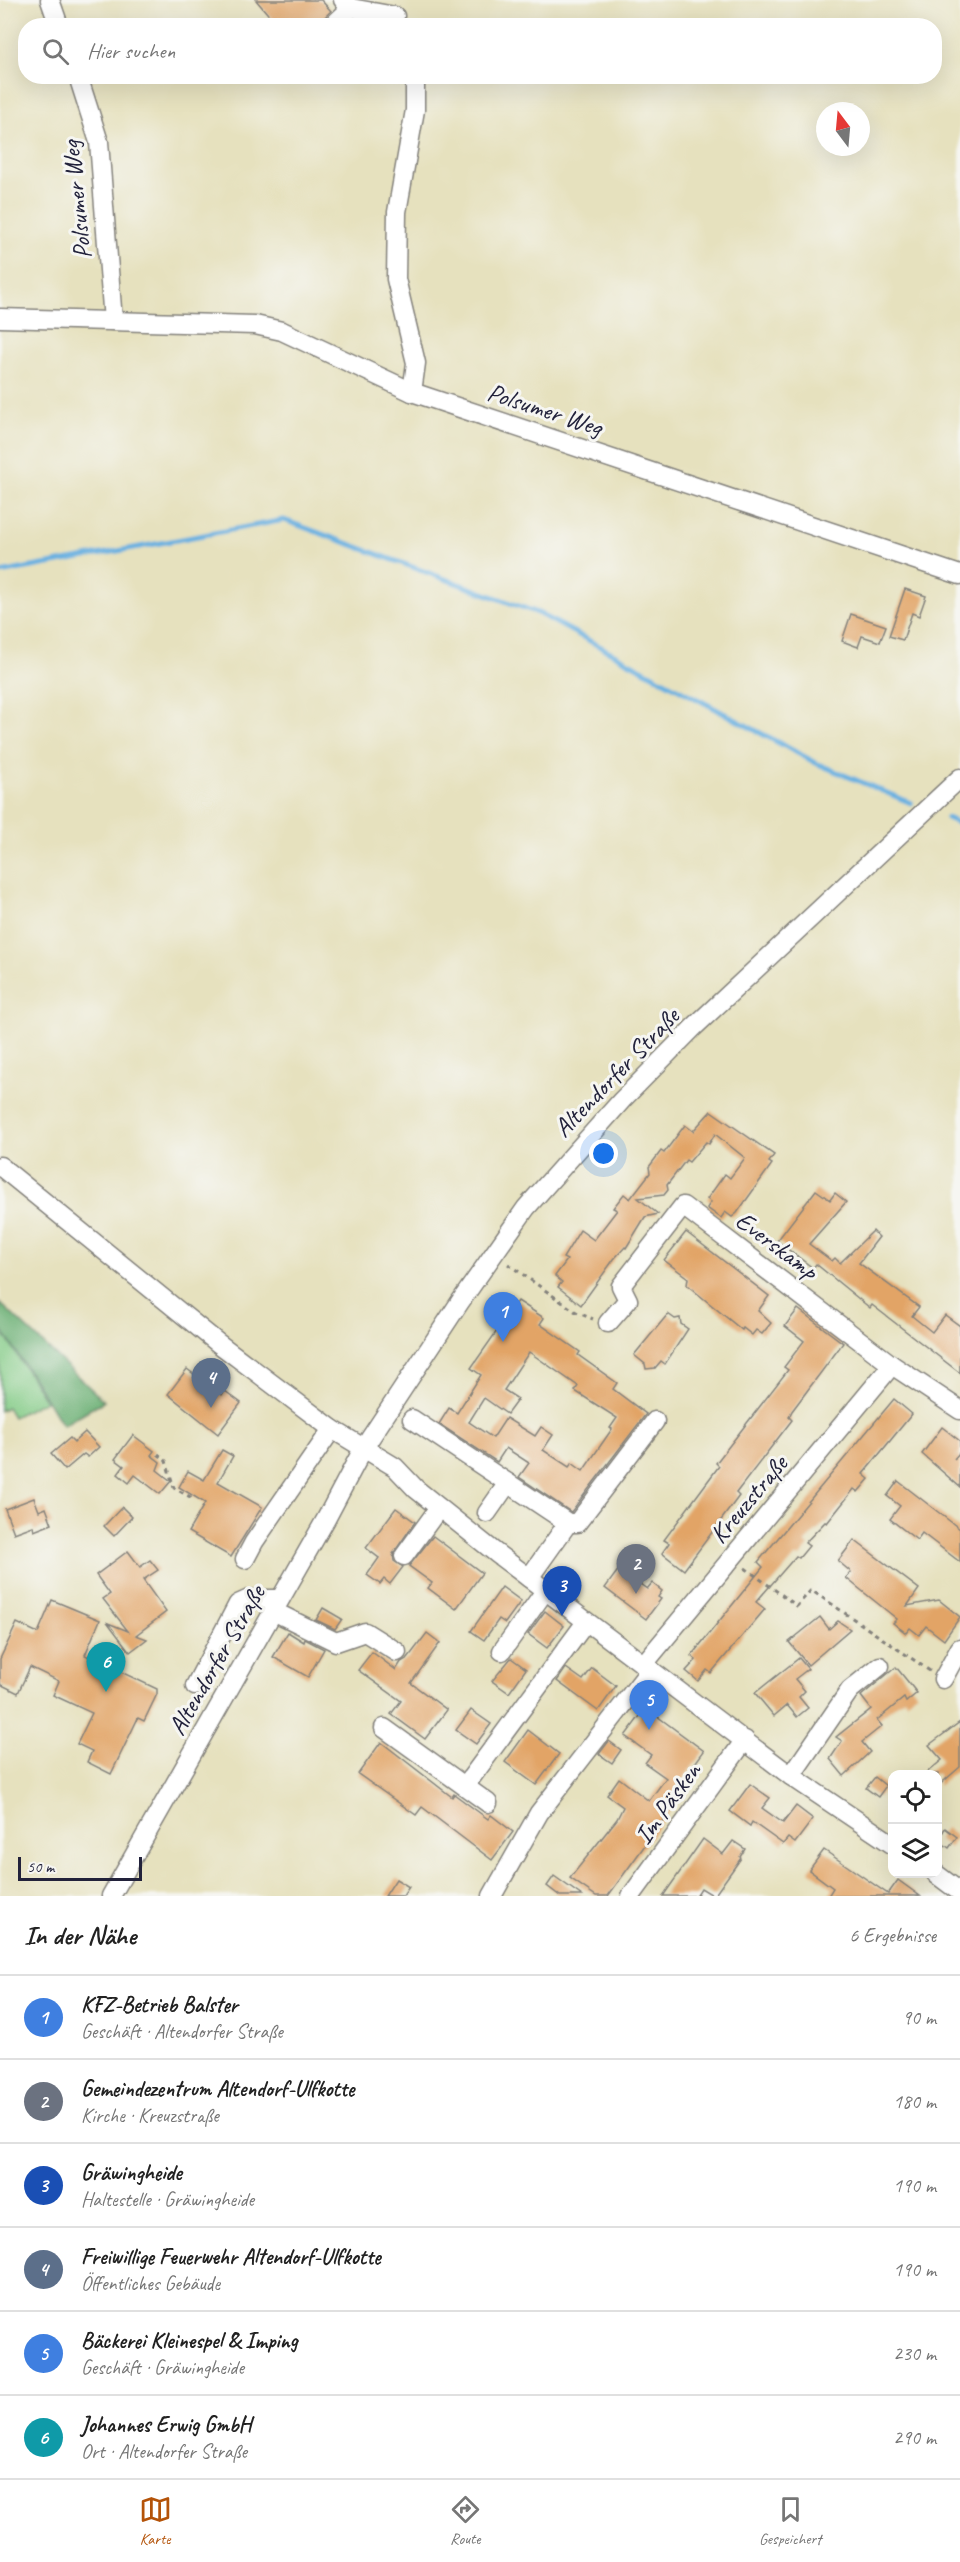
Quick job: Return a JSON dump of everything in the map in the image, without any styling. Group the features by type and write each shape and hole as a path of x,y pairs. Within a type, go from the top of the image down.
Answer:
{"street":[{"path":"50,0 56,18"},
{"path":"337,18 347,4 397,14"},
{"name":"Polsumer Weg","path":"81,84 99,142 113,321"},
{"path":"412,392 416,363 396,279 397,212 415,110 415,84"},
{"name":"Polsumer Weg","path":"0,318 255,325 273,329 412,392 960,575"},
{"name":"Altendorfer Straße","path":"111,1896 363,1449 460,1302 526,1209 622,1100 694,1027 960,777"},
{"path":"0,1166 218,1343 332,1429 395,1467 439,1508 585,1622 790,1776 888,1841"},
{"name":"Everskamp","path":"608,1323 628,1300 621,1286 683,1206 892,1365 960,1410"},
{"name":"Kreuzstraße","path":"492,1896 539,1813 647,1667 732,1558 892,1365"},
{"path":"412,1419 568,1523 578,1523 655,1421"},
{"path":"245,1558 332,1429"},
{"path":"487,1513 508,1483"},
{"path":"404,1556 439,1508"},
{"path":"529,1578 568,1523"},
{"path":"502,1651 545,1591"},
{"path":"195,1686 238,1604 249,1599 277,1605 336,1642 365,1632 397,1652"},
{"path":"465,1786 585,1622"},
{"path":"943,1679 960,1648"},
{"path":"790,1776 850,1690 880,1666"},
{"path":"384,1728 488,1803"},
{"name":"Im Päsken","path":"631,1896 745,1740"},
{"path":"941,1878 960,1892"}],"path":[{"path":"494,1255 576,1312 608,1323"},
{"path":"158,1454 166,1461 174,1488 194,1499"},
{"path":"732,1558 797,1606 810,1590 943,1679"}],"green space":[{"path":"0,1303 104,1401 63,1425 0,1327"},
{"path":"0,1328 46,1401 13,1417 7,1407 0,1411"}],"building":[{"path":"256,0 321,0 331,11 324,18 271,18"},
{"path":"905,589 926,596 919,616 912,613 903,640 889,636"},
{"path":"851,614 886,626 880,642 862,636 858,647 842,641"},
{"path":"711,1111 774,1155 769,1162 772,1164 737,1213 732,1217 725,1212 721,1218 707,1208 711,1202 707,1199 725,1174 730,1178 745,1158 715,1134 709,1144 706,1142 689,1162 686,1160 667,1185 668,1190 664,1195 638,1198 658,1214 645,1217 626,1248 614,1259 581,1305 558,1287 562,1282 555,1276 567,1260 563,1258 580,1230 594,1240 617,1210 613,1208 624,1194 630,1199 650,1173 649,1167 661,1151 664,1153 685,1125 693,1131"},
{"path":"816,1190 830,1200 835,1193 846,1202 809,1244 832,1261 835,1258 840,1263 873,1231 879,1237 859,1263 919,1307 912,1316 932,1332 945,1315 960,1326 960,1373 872,1305 870,1308 816,1264 813,1268 777,1241"},
{"path":"686,1232 769,1296 758,1311 771,1323 762,1334 756,1330 752,1335 743,1328 742,1330 687,1285 688,1278 664,1260"},
{"path":"518,1301 544,1318 540,1324 580,1352 578,1355 617,1383 613,1389 646,1414 571,1512 519,1477 529,1463 506,1448 497,1462 439,1424 449,1408 457,1413 481,1375 471,1368","holes":["529,1352 578,1386 575,1391 617,1418 583,1471 572,1463 569,1467 543,1450 553,1435 541,1427 535,1436 506,1418 493,1438 469,1422 484,1398 507,1414 518,1399 504,1390"]},
{"path":"798,1309 843,1343 792,1411 789,1417 792,1420 736,1493 739,1496 684,1570 662,1553 669,1543 664,1540 719,1466 716,1463 788,1370 784,1367 804,1341 785,1326"},
{"path":"668,1314 675,1319 680,1318 681,1324 688,1329 665,1364 661,1361 655,1368 646,1369 645,1364 634,1355"},
{"path":"187,1369 222,1395 225,1391 241,1403 218,1434 168,1394"},
{"path":"894,1399 912,1414 863,1474 869,1479 858,1492 854,1489 827,1523 825,1522 805,1543 809,1546 799,1558 796,1556 756,1602 765,1609 711,1673 707,1670 698,1681 686,1671 696,1660 691,1656 763,1567 758,1562"},
{"path":"942,1427 960,1441 960,1452 954,1459 960,1454 960,1487 922,1454"},
{"path":"85,1432 99,1447 88,1457 84,1454 65,1470 51,1454 70,1438 74,1442"},
{"path":"133,1435 154,1451 151,1455 160,1462 157,1470 171,1481 160,1494 135,1475 129,1483 118,1474 124,1466 115,1459"},
{"path":"222,1450 233,1456 218,1482 262,1507 231,1557 188,1532 205,1503 179,1487 188,1471 204,1480"},
{"path":"898,1481 960,1529 960,1562 922,1533 917,1540 890,1519 900,1506 887,1496"},
{"path":"34,1498 39,1511 46,1508 52,1524 34,1531 33,1526 14,1533 5,1509"},
{"path":"122,1507 132,1517 114,1536 104,1526"},
{"path":"396,1508 415,1522 393,1554 394,1561 403,1567 390,1584 384,1579 380,1584 367,1575 379,1558 366,1548"},
{"path":"433,1536 482,1573 456,1609 428,1588 432,1583 409,1566"},
{"path":"854,1540 919,1589 907,1606 939,1600 960,1617 944,1640 926,1626 919,1635 910,1628 906,1633 893,1623 897,1619 846,1578 851,1572 838,1561"},
{"path":"128,1551 140,1567 150,1560 158,1570 143,1580 166,1612 136,1635 147,1639 130,1652 108,1623 128,1631 103,1599 110,1594 96,1575"},
{"path":"619,1569 647,1589 652,1583 662,1591 658,1597 661,1599 646,1619 605,1588"},
{"path":"502,1587 521,1601 505,1623 499,1619 484,1640 471,1631"},
{"path":"52,1600 100,1620 85,1655 157,1689 157,1694 144,1721 138,1718 111,1774 87,1762 92,1751 77,1744 92,1713 53,1695 59,1681 30,1667 18,1693 0,1684 0,1659 17,1623 38,1633"},
{"path":"323,1608 342,1619 335,1629 316,1620"},
{"path":"545,1611 564,1626 547,1648 528,1634"},
{"path":"820,1617 829,1629 838,1621 850,1629 808,1665 789,1642"},
{"path":"288,1632 304,1642 305,1639 324,1649 308,1677 273,1657"},
{"path":"427,1633 440,1643 411,1683 447,1710 425,1739 391,1714 401,1701 358,1670 372,1652 396,1670"},
{"path":"511,1658 526,1669 509,1693 492,1681"},
{"path":"799,1658 808,1669 795,1679 805,1691 799,1697 808,1708 797,1717 787,1705 774,1716 755,1693"},
{"path":"896,1667 917,1693 906,1702 904,1698 877,1720 882,1726 862,1742 870,1752 844,1776 830,1759 842,1741 836,1737 871,1709 861,1696"},
{"path":"566,1668 583,1680 592,1668 616,1686 598,1711 557,1681"},
{"path":"646,1708 704,1751 671,1796 675,1799 670,1806 672,1808 608,1896 596,1896 570,1878 617,1819 623,1807 607,1795 619,1778 649,1801 666,1778 645,1763 651,1755 625,1736"},
{"path":"471,1710 491,1724 476,1744 456,1730"},
{"path":"960,1722 960,1767 942,1783 942,1770 930,1770 942,1760 929,1745"},
{"path":"528,1730 559,1754 536,1785 505,1762"},
{"path":"609,1741 621,1750 612,1763 599,1754"},
{"path":"381,1742 452,1797 454,1794 488,1819 491,1815 513,1832 492,1860 422,1807 416,1815 358,1774"},
{"path":"875,1777 886,1786 878,1797 866,1788"},
{"path":"750,1784 770,1798 762,1808 783,1823 796,1806 813,1819 795,1843 788,1838 783,1844 752,1822 750,1826 730,1811"},
{"path":"945,1828 957,1837 949,1848 942,1843 942,1833"},
{"path":"703,1839 723,1854 733,1841 745,1849 714,1896 701,1888 696,1896 663,1896"},
{"path":"824,1850 888,1894 898,1880 920,1896 828,1896 833,1888 809,1870"},
{"path":"554,1876 582,1896 560,1896 547,1886"},
{"path":"396,1879 409,1887 403,1896 385,1896"}],"waterway":[{"path":"0,573 284,520 538,613 818,764 911,803"},
{"path":"947,818 960,824"}],"place":[{"name":"KFZ-Betrieb Balster","path":"503,1342"},
{"name":"Freiwillige Feuerwehr Altendorf-Ulfkotte","path":"211,1408"},
{"name":"Gemeindezentrum Altendorf-Ulfkotte","path":"636,1594"},
{"name":"Gräwingheide","path":"562,1616"},
{"name":"Johannes Erwig GmbH","path":"106,1692"},
{"name":"Bäckerei Kleinespel & Imping","path":"649,1730"}]}
